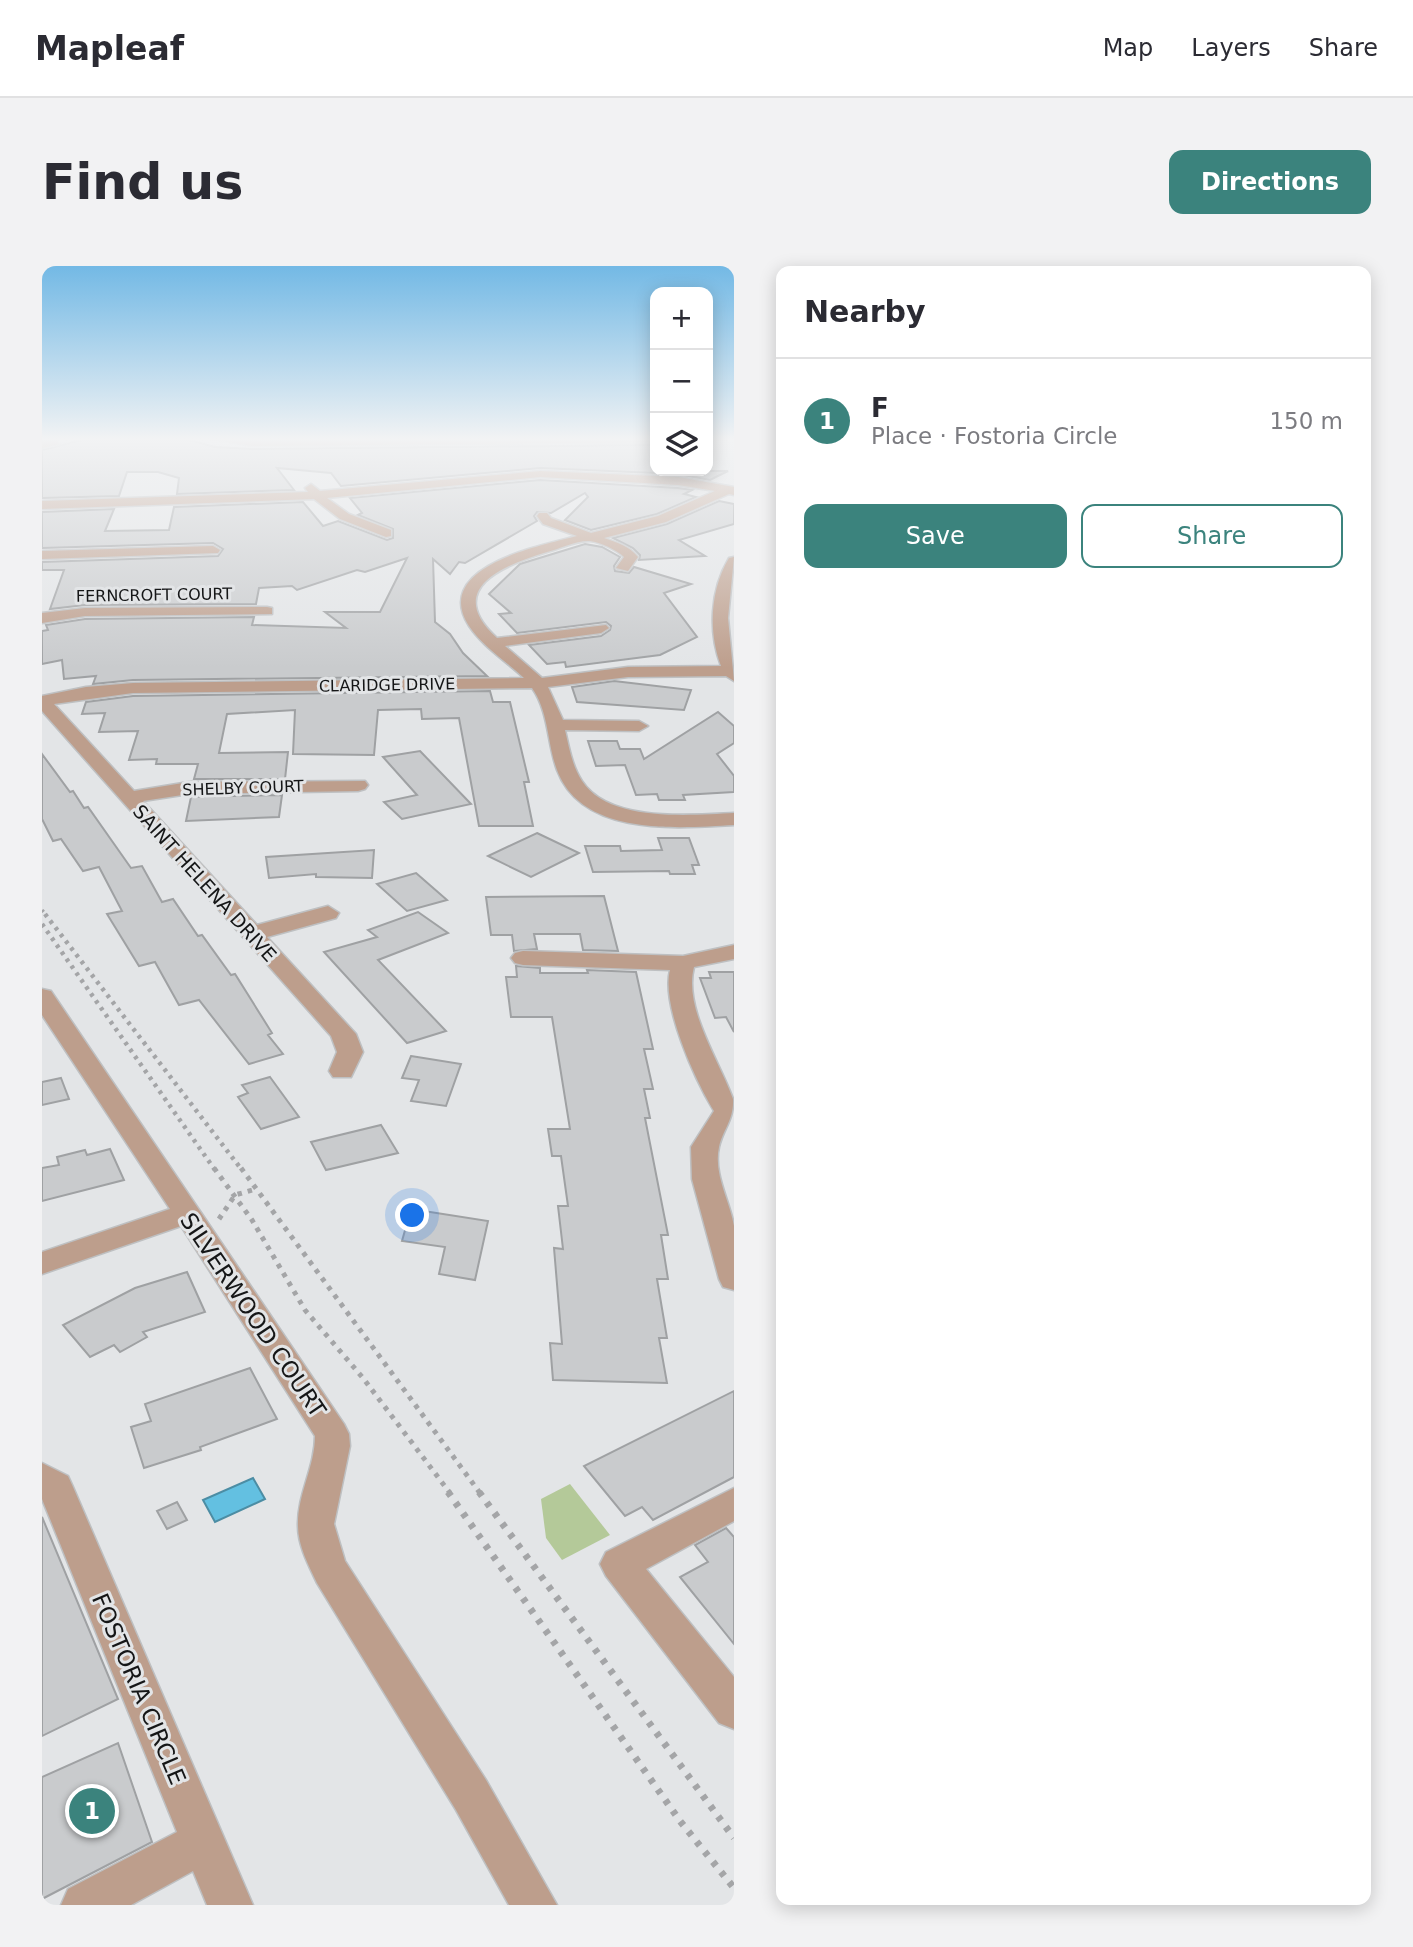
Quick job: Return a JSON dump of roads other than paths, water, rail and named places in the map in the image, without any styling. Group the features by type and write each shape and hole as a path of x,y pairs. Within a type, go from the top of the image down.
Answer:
{"street":[{"path":"340,514 360,526 386,533"},
{"path":"672,514 518,558 488,572 474,583 466,599 469,615 478,630 496,643 538,683 556,725 568,773 598,815 734,819"},
{"path":"543,516 547,521 623,549 631,557 623,568"},
{"path":"42,555 213,550"},
{"path":"732,673 723,639 721,603 727,574 734,561"},
{"name":"FERNCROFT COURT","path":"42,618 85,612 267,611"},
{"path":"496,643 601,628"},
{"name":"CLARIDGE DRIVE","path":"42,701 86,692 133,688 538,683 628,672 732,673"},
{"name":"SAINT HELENA DRIVE","path":"42,701 343,1034 350,1052 342,1071"},
{"path":"556,725 639,726"},
{"name":"SHELBY COURT","path":"127,798 189,788 358,785"},
{"path":"251,934 328,913"},
{"path":"523,958 684,962 718,953 734,952"},
{"path":"684,962 680,982 707,1076 730,1113 705,1147 706,1179 734,1279"},
{"name":"SILVERWOOD COURT","path":"42,996 185,1214 265,1326 332,1434 334,1454 316,1523 319,1544 330,1571 471,1795 534,1905"},
{"path":"42,1263 185,1214"},
{"name":"FOSTORIA CIRCLE","path":"42,1478 55,1487 230,1905"},
{"path":"734,1503 619,1564 734,1709"},
{"path":"84,1905 203,1842"}],"water":[{"path":"253,1478 265,1499 215,1522 203,1500"}],"place":[{"name":"F","path":"92,1811"}]}
